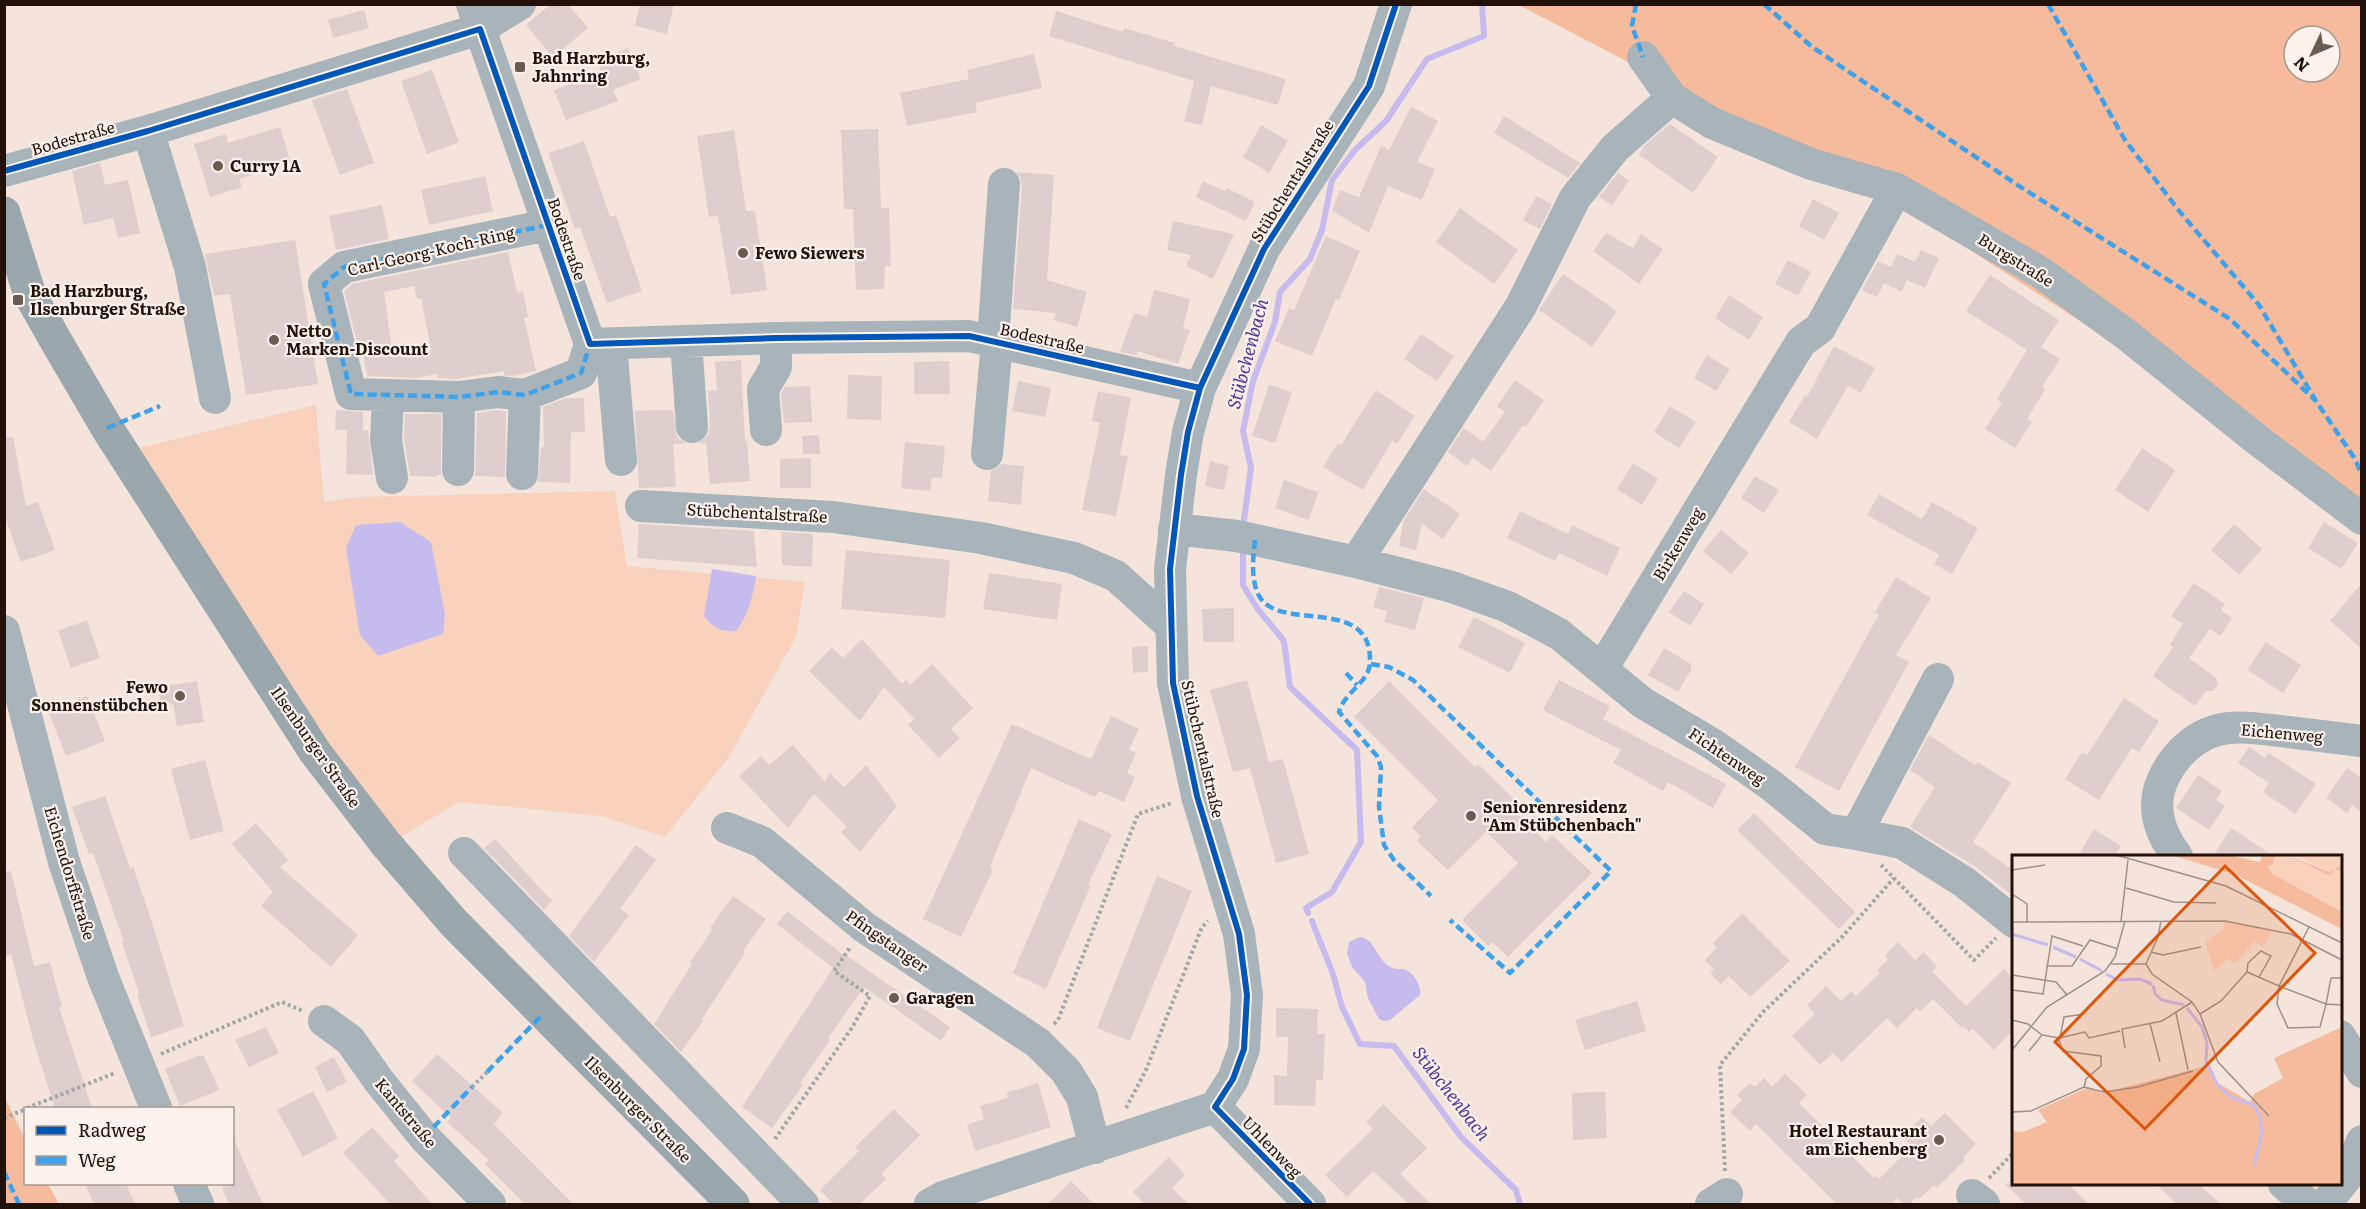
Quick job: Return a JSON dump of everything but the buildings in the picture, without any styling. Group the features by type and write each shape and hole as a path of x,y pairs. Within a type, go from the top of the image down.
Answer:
{"main road":[{"name":"Ilsenburger Straße","path":"4,213 30,295 56,341 107,428 315,752 386,844 454,923 733,1204"}],"street":[{"path":"476,17 520,4"},
{"name":"Stübchentalstraße","path":"1215,1107 1233,1079 1244,1049 1247,995 1239,934 1230,898 1197,796 1173,682 1170,569 1188,432 1200,388 1264,249 1369,86 1396,4"},
{"name":"Bodestraße","path":"4,171 148,131 476,17 548,225 600,344 621,460"},
{"name":"Burgstraße","path":"1643,57 1672,98 1712,123 1811,164 1897,189 2050,279 2127,335 2255,438 2361,519"},
{"path":"1356,562 1521,306 1575,198 1615,148 1672,98"},
{"path":"148,131 190,267 215,398"},
{"path":"995,341 1004,184"},
{"name":"Birkenweg","path":"1602,669 1801,342 1820,328 1897,189"},
{"name":"Carl-Georg-Koch-Ring","path":"548,225 344,267 324,284 351,394 459,397 498,392 525,395 581,373 600,344"},
{"name":"Bodestraße","path":"600,344 776,338 969,336 1200,388"},
{"path":"766,430 763,389 776,367 776,338"},
{"path":"686,341 692,427"},
{"name":"Bodestraße","path":"987,454 995,341"},
{"path":"522,474 525,395"},
{"path":"388,396 386,440 392,478"},
{"path":"458,470 459,397"},
{"name":"Stübchentalstraße","path":"641,506 833,517 981,538 1074,558 1116,576 1141,596 1170,625"},
{"path":"1174,529 1243,537 1356,562 1452,587 1508,607 1559,634 1602,669"},
{"name":"Eichendorffstraße","path":"4,631 64,862 103,977 136,1064 156,1107"},
{"name":"Fichtenweg","path":"1602,669 1643,703 1714,746 1772,786 1825,829 1902,843 1964,882 2012,921"},
{"path":"1856,834 1938,680"},
{"name":"Eichenweg","path":"2176,855 2164,839 2157,815 2158,793 2167,771 2183,750 2204,735 2228,728 2260,729 2361,741"},
{"name":"Pfingstanger","path":"727,828 762,842 864,927 1038,1044 1066,1071 1082,1097 1102,1145"},
{"path":"464,853 803,1204"},
{"name":"Kantstraße","path":"324,1021 350,1040 379,1081 424,1137 490,1204"},
{"path":"2342,1039 2361,1072"},
{"path":"930,1204 943,1197 1215,1107"},
{"name":"Uhlenweg","path":"1215,1107 1310,1204"},
{"path":"2342,1180 2347,1177 2361,1141"},
{"path":"189,1185 198,1204"},
{"path":"2304,1199 2331,1185"}],"path":[{"path":"1038,1044 1058,1020 1138,814 1197,796"},
{"path":"1884,869 1974,960 1987,947"},
{"path":"1719,1199 1720,1065 1763,1012 1842,937 1894,878"},
{"path":"1102,1145 1146,1070 1202,927 1230,898"},
{"path":"760,1158 826,1066 870,996 834,970 864,927"},
{"path":"31,1107 282,1002 324,1021"},
{"path":"472,1088 487,1072"},
{"path":"4,1118 24,1110"}],"shaded area":[{"path":"1519,5 2361,5 2361,508 2316,473 1897,203"},
{"path":"316,405 324,502 355,497 615,491 627,566 805,582 796,637 729,757 665,837 601,816 459,802 396,840 126,451"},
{"path":"400,522 431,542 445,614 443,634 378,656 360,635 346,548 356,525"},
{"path":"712,569 756,576 744,619 736,631 718,628 704,616"},
{"path":"1360,937 1372,944 1386,964 1392,968 1407,970 1418,983 1420,995 1390,1020 1379,1019 1368,998 1365,982 1352,967 1347,953 1349,942"},
{"path":"5,1098 24,1137 24,1185 49,1185 59,1204 5,1204"}],"waterway":[{"name":"Stübchenbach","path":"1243,527 1251,468 1243,431 1253,381 1275,322 1280,292 1310,259 1322,230 1332,180 1355,150 1386,121 1427,59 1484,36 1482,4"},
{"name":"Stübchenbach","path":"1243,546 1243,585 1257,608 1284,641 1290,687 1357,750 1361,842 1332,892 1306,908 1308,913"},
{"name":"Stübchenbach","path":"1312,921 1333,974 1342,1007 1360,1044 1394,1046 1461,1137 1516,1190 1520,1204"}],"marked path":[{"path":"1636,4 1632,26 1643,57"},
{"path":"1764,4 1812,47 2019,186 2230,319 2316,401"},
{"path":"2048,4 2125,140 2180,212 2259,305 2316,401 2355,459 2362,475"},
{"path":"548,225 344,267 324,284 351,394 459,397 498,392 525,395 581,373 590,344"},
{"path":"107,428 160,406"},
{"path":"1255,540 1254,578 1261,599 1273,608 1288,613 1343,622 1357,629 1367,642 1369,669 1339,712 1377,756 1381,767 1379,807 1384,845 1394,860 1431,896"},
{"path":"1371,664 1389,667 1413,680 1611,871 1510,973 1450,920"},
{"path":"1346,673 1357,685"},
{"path":"487,1072 543,1014"},
{"path":"424,1137 472,1087"},
{"path":"4,1172 19,1204"}],"cycle path":[{"path":"1310,1204 1215,1107 1233,1079 1244,1049 1247,995 1239,934 1197,796 1173,683 1170,569 1188,432 1200,388 1264,249 1369,86 1396,4"},
{"path":"4,171 148,131 480,29 590,344 776,338 969,336 1200,388"}],"place":[{"name":"Bad Harzburg, Jahnring","path":"520,67"},
{"name":"Curry 1A","path":"218,166"},
{"name":"Fewo Siewers","path":"743,253"},
{"name":"Bad Harzburg, Ilsenburger Straße","path":"18,300"},
{"name":"Netto Marken-Discount","path":"274,340"},
{"name":"Fewo Sonnenstübchen","path":"180,696"},
{"name":"Seniorenresidenz \"Am Stübchenbach\"","path":"1471,816"},
{"name":"Garagen","path":"894,998"},
{"name":"Hotel Restaurant am Eichenberg","path":"1939,1140"}]}
